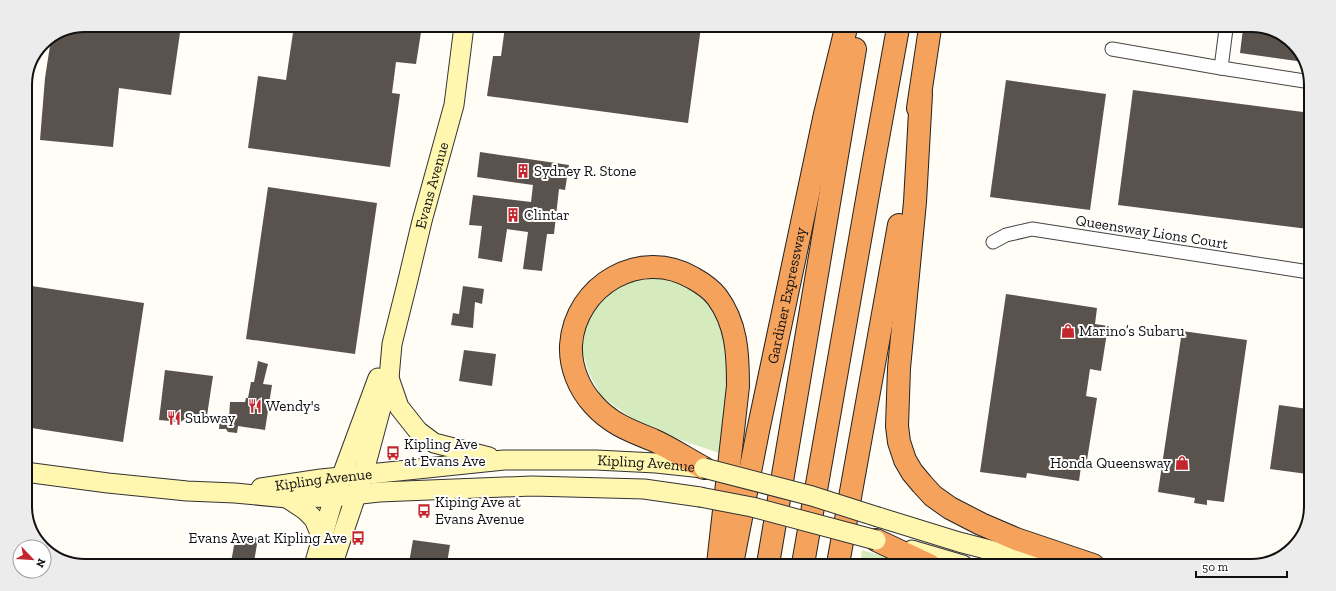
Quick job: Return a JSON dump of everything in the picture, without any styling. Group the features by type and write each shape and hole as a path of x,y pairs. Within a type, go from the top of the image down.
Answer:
{"highway":[{"name":"Gardiner Expressway","path":"733,559 758,430 825,114 845,32"},
{"name":"Gardiner Expressway","path":"769,559 857,32"},
{"path":"804,559 897,32"},
{"path":"839,559 894,258 921,94 929,32"},
{"path":"921,94 915,202 899,368 897,426 899,442 905,460 912,472 933,496 952,509 981,524 1016,539 1075,559"},
{"path":"704,468 654,441 625,429 609,418 594,406 582,391 576,376 571,355 572,337 577,317 590,297 604,283 632,269 663,267 682,271 702,283 716,296 732,328 736,342 738,386 719,559"},
{"path":"876,540 916,559"}],"main road":[{"name":"Evans Avenue","path":"334,559 363,475 389,378 392,344 422,221 454,105 463,32"},
{"name":"Evans Avenue","path":"316,559 341,477 378,377 392,344"},
{"path":"389,378 399,407 418,431 434,443 504,460"},
{"name":"Kipling Avenue","path":"235,493 321,479 504,460 596,460 656,463 704,468 812,496 960,542 1023,559"},
{"name":"Kipling Avenue","path":"32,473 108,483 187,491 235,493 287,498 334,497 379,492 532,486 644,489 700,497 752,507 942,559"},
{"path":"287,498 306,510 314,519 322,538"}],"street":[{"path":"1221,68 1226,32"},
{"path":"1112,49 1304,81"},
{"name":"Queensway Lions Court","path":"993,242 1006,234 1032,229 1304,271"}],"green space":[{"path":"665,273 709,298 722,319 731,378 719,453 660,433 634,420 601,396 589,373 582,351 586,323 598,301 615,285"},
{"path":"862,550 893,559 861,559"}],"building":[{"path":"85,32 180,32 171,95 119,88 113,147 40,140 45,78 50,45 65,36"},
{"path":"293,32 421,32 416,64 396,62 392,93 400,94 390,167 248,148 258,76 286,80"},
{"path":"504,32 700,32 688,123 487,96 493,56 501,56"},
{"path":"1243,32 1262,33 1278,39 1289,47 1299,61 1240,53"},
{"path":"1006,80 1106,94 1090,210 990,197"},
{"path":"1133,90 1304,112 1304,228 1118,205"},
{"path":"480,152 569,165 565,190 559,189 554,234 547,234 542,271 523,269 528,232 507,229 502,262 478,258 482,226 469,225 473,195 531,202 533,185 477,177"},
{"path":"268,187 377,203 355,354 246,339"},
{"path":"32,286 144,303 123,442 32,428"},
{"path":"463,286 484,289 482,304 475,302 473,328 451,325 453,313 459,314"},
{"path":"1006,294 1097,308 1095,324 1108,326 1101,371 1090,369 1086,396 1097,398 1087,460 1082,459 1079,481 1027,473 1026,478 980,472"},
{"path":"1182,331 1247,340 1224,502 1207,500 1207,505 1194,503 1195,498 1158,492"},
{"path":"464,350 496,354 492,386 459,381"},
{"path":"258,361 268,364 263,384 272,385 265,430 238,426 237,433 228,432 226,429 219,429 220,418 229,419 230,402 245,402 246,398 248,398 251,382 254,382"},
{"path":"165,370 213,376 206,422 159,420"},
{"path":"1279,405 1304,408 1304,474 1270,469"},
{"path":"236,535 258,538 254,559 232,559"},
{"path":"413,540 450,545 448,559 410,559"}],"place":[{"name":"Sydney R. Stone","path":"523,171"},
{"name":"Clintar","path":"513,215"},
{"name":"Marino’s Subaru","path":"1068,331"},
{"name":"Wendy's","path":"255,406"},
{"name":"Subway","path":"174,418"},
{"name":"Kipling Ave at Evans Ave","path":"393,453"},
{"name":"Honda Queensway","path":"1182,463"},
{"name":"Kiping Ave at Evans Avenue","path":"424,511"},
{"name":"Evans Ave at Kipling Ave","path":"358,538"}]}
